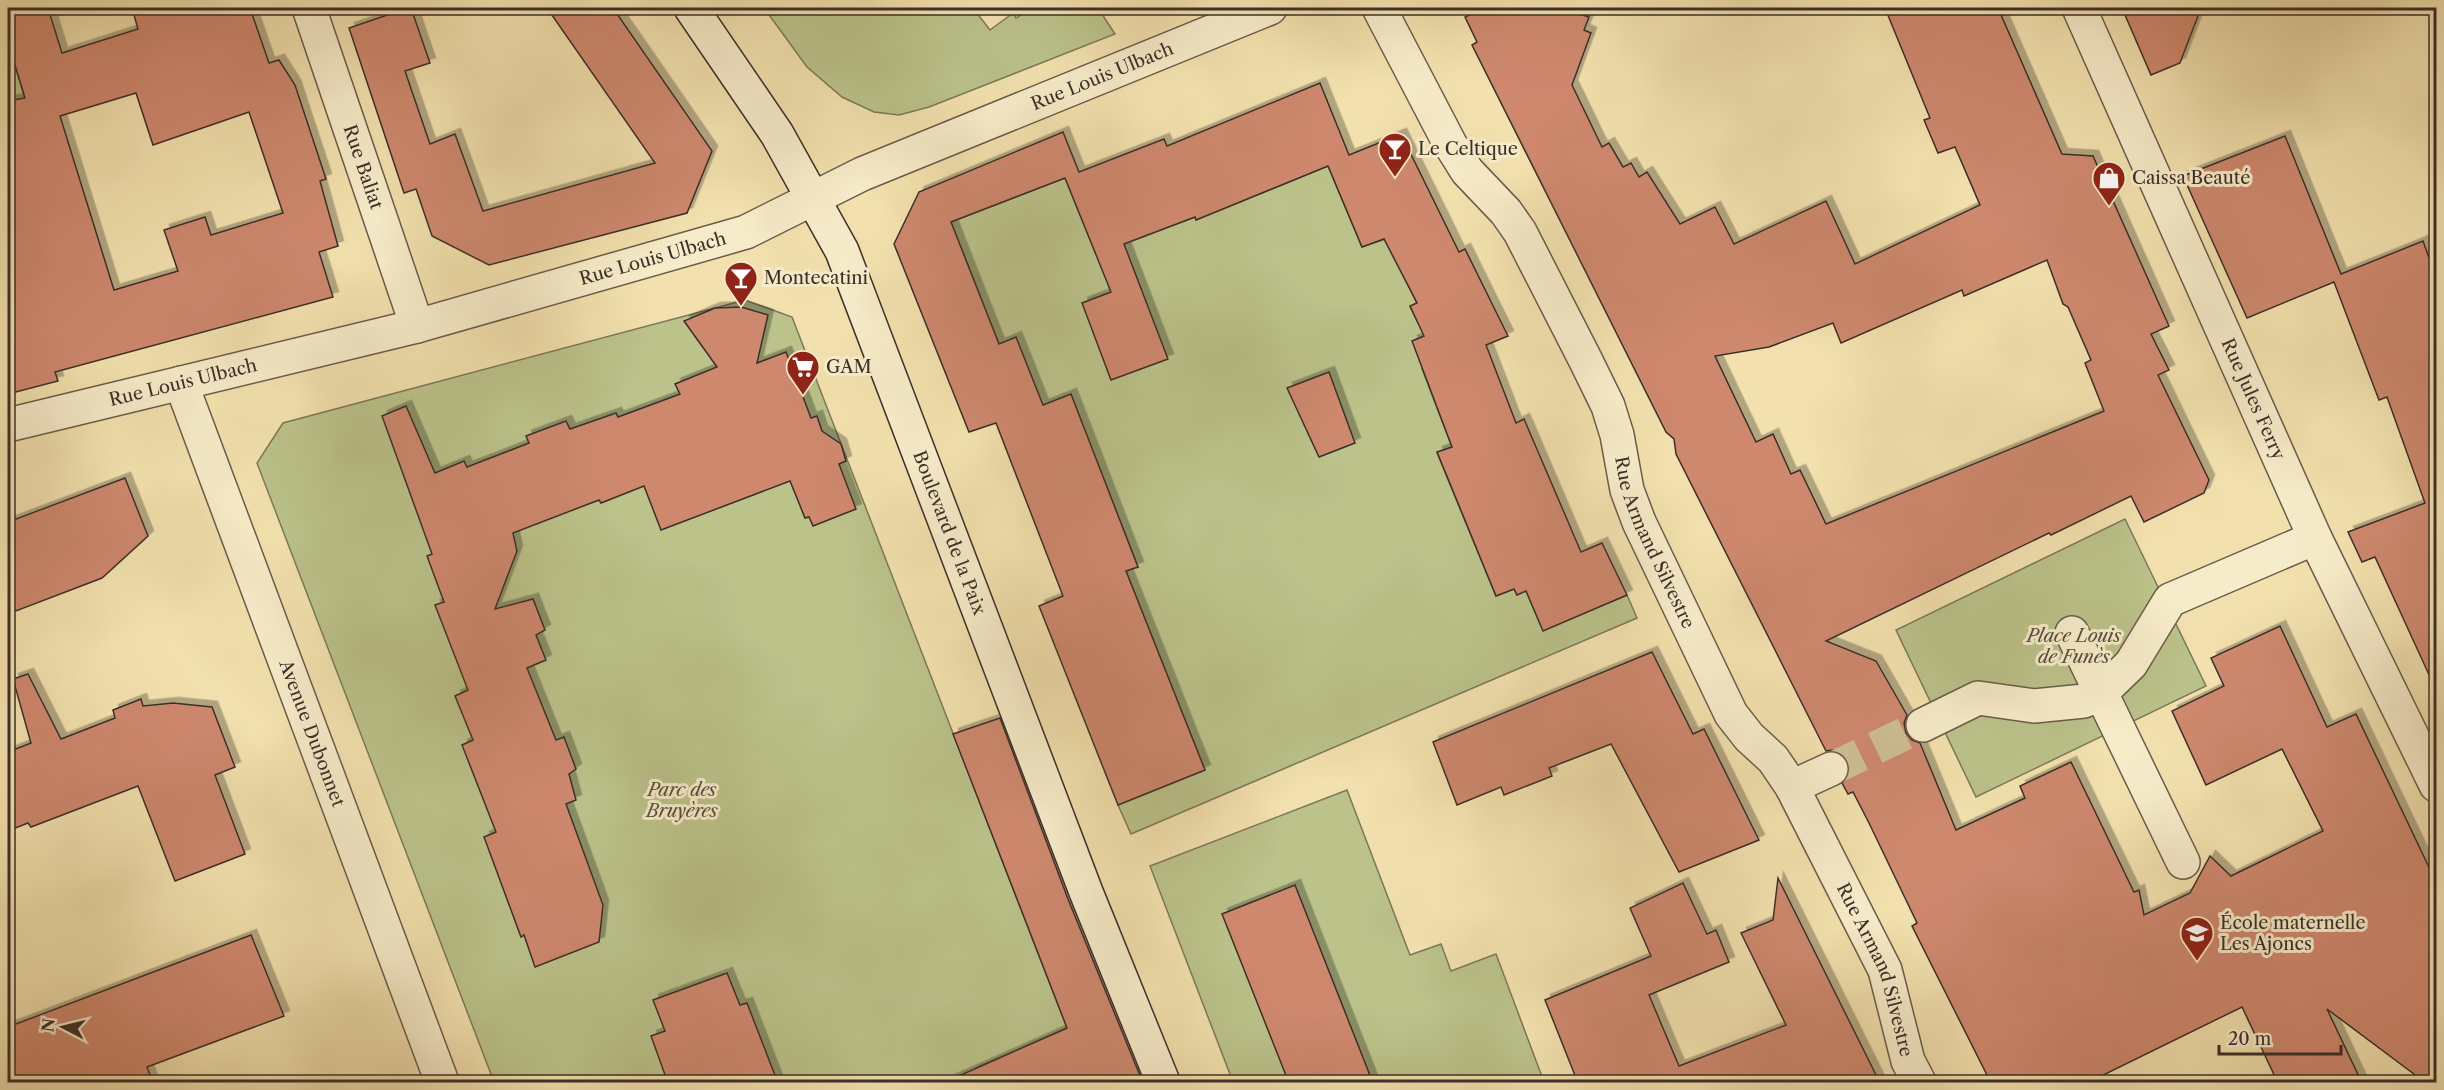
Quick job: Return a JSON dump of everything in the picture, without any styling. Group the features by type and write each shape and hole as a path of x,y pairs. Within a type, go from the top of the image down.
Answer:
{"street":[{"name":"Rue Baliat","path":"309,8 417,326"},
{"name":"Boulevard de la Paix","path":"691,8 777,134 842,251 1079,874 1164,1083"},
{"name":"Rue Louis Ulbach","path":"8,425 417,326 746,232 862,174 1269,8"},
{"name":"Rue Armand Silvestre","path":"1380,8 1450,144 1467,171 1506,212 1520,232 1604,397 1617,435 1627,490 1639,522 1731,714 1749,737 1773,759 1792,787 1885,970 1908,1060 1919,1083"},
{"name":"Rue Jules Ferry","path":"2079,8 2315,538 2436,785"},
{"name":"Avenue Dubonnet","path":"181,383 442,1083"},
{"path":"1923,725 1978,698 2034,706 2084,700 2100,694 2131,664 2170,600 2315,538"},
{"path":"2072,633 2183,862"},
{"path":"1792,787 1831,769"}],"green space":[{"path":"764,8 973,8 990,30 1013,13 1016,18 1031,8 1098,8 1115,34 929,107 899,115 874,112 842,97 807,67"},
{"path":"8,43 38,142 8,151"},
{"path":"1328,166 1362,247 1397,235 1402,273 1417,303 1410,307 1418,323 1425,319 1441,362 1422,369 1452,447 1437,453 1496,596 1514,589 1517,595 1526,591 1543,630 1627,595 1637,618 1131,834 1118,805 1205,770 1126,571 1138,567 1071,395 1027,412 1025,360 1016,338 999,344 951,222 1065,178 1096,254 1195,217 1196,220"},
{"name":"Parc des Bruyères","path":"745,300 792,317 1067,1028 978,1067 983,1082 494,1082 257,463 283,423"},
{"name":"Place Louis de Funès","path":"2125,519 2206,686 1976,797 1896,630"},
{"path":"1347,790 1410,955 1441,944 1451,971 1496,954 1544,1082 1233,1082 1150,866"}],"building":[{"path":"8,8 48,8 62,53 138,29 132,8 250,8 269,63 279,60 295,85 326,179 320,181 338,246 319,252 333,297 55,372 58,381 8,394 8,101 25,98 8,42","holes":["136,93 153,145 249,112 283,213 211,235 205,217 164,230 178,271 114,290 60,116"]},
{"path":"411,8 430,63 405,71 430,144 455,134 483,211 655,163 547,8 613,8 712,151 687,213 489,265 432,236 416,189 404,193 349,28"},
{"path":"1484,8 1586,8 1583,15 1589,17 1584,30 1591,33 1572,85 1602,147 1609,143 1623,167 1631,163 1639,177 1647,172 1680,224 1715,207 1734,244 1826,201 1855,264 1980,205 1955,147 1938,153 1924,120 1930,118 1885,8 1998,8 2062,154 2093,156 2169,326 2151,334 2169,370 2158,375 2209,480 2204,493 2144,522 2131,496 1826,641 1876,661 1907,715 1904,723 1906,733 1912,740 1920,743 1956,830 2025,798 2020,786 2071,762 2134,892 2139,890 2144,915 2190,893 2210,856 2231,876 2323,831 2282,749 2206,785 2172,711 2224,686 2211,658 2280,626 2327,727 2356,714 2436,882 2436,1083 2426,1083 2327,1009 2362,1083 2278,1083 2242,1007 2087,1083 1991,1083 1912,926 1917,923 1869,823 1853,792 1848,794 1842,783 1850,771 1848,761 1841,753 1833,750 1826,751 1676,454 1674,439 1666,432 1472,45 1477,42 1465,17","holes":["2047,260 2063,304 2068,307 2091,360 2085,363 2104,411 1826,524 1800,470 1791,474 1773,434 1756,442 1715,356 1769,347 1833,323 1841,343 1962,290 1964,296"]},
{"path":"2122,8 2201,8 2180,63 2151,75"},
{"path":"1320,83 1349,155 1401,134 1459,252 1465,249 1508,336 1486,345 1516,423 1524,419 1581,552 1602,543 1627,595 1543,631 1526,591 1517,595 1514,589 1496,596 1437,452 1452,447 1412,341 1424,336 1410,306 1417,303 1384,239 1362,247 1328,166 1196,220 1195,217 1124,244 1168,359 1111,380 1082,303 1111,292 1065,178 951,222 999,344 1016,337 1043,405 1071,394 1138,567 1126,571 1205,770 1118,805 1039,606 1063,596 996,423 969,432 894,244 919,192 1063,132 1079,172 1164,139 1167,146"},
{"path":"2285,136 2341,274 2423,241 2436,277 2436,690 2375,557 2362,562 2348,532 2425,503 2387,397 2379,400 2334,282 2247,318 2183,176"},
{"path":"741,307 768,315 757,363 786,352 811,418 817,416 822,431 841,444 846,461 839,464 856,509 813,526 809,517 805,518 790,481 661,530 644,486 601,503 599,500 513,533 517,551 495,609 533,599 545,630 536,635 546,660 527,668 556,740 564,737 576,769 569,774 576,800 566,804 603,905 599,942 535,967 524,935 521,937 484,837 496,832 462,745 473,740 455,696 468,690 435,605 444,602 427,556 432,554 382,416 406,406 435,473 464,461 467,467 529,443 526,436 566,421 570,429 616,413 618,417 680,394 675,384 717,367 684,321 715,308"},
{"path":"1329,372 1355,443 1319,457 1287,388"},
{"path":"125,478 148,536 102,578 8,614 8,522"},
{"path":"1652,652 1693,734 1704,729 1759,840 1679,872 1611,744 1549,768 1552,776 1504,795 1501,787 1457,805 1433,742"},
{"path":"28,674 61,739 115,718 113,710 141,699 143,706 173,703 212,707 235,767 215,775 245,854 175,881 138,786 31,827 28,823 8,831 8,752 31,743 13,679"},
{"path":"1000,718 1068,899 1143,1083 943,1083 1067,1028 953,734"},
{"path":"1778,878 1880,1083 1578,1083 1545,1000 1651,956 1630,908 1683,883 1707,934 1716,930 1729,962 1649,995 1679,1066 1786,1025 1741,933 1773,920"},
{"path":"1295,885 1373,1083 1289,1083 1222,914"},
{"path":"251,935 284,1016 147,1067 153,1083 8,1083 8,1027"},
{"path":"727,973 740,1005 747,1003 778,1083 668,1083 651,1036 665,1031 653,1000"}],"tunnel":[{"path":"1831,769 1923,725"}],"place":[{"name":"Le Celtique","path":"1395,178"},
{"name":"Caissa Beauté","path":"2109,207"},
{"name":"Montecatini","path":"741,307"},
{"name":"GAM","path":"803,396"},
{"name":"École maternelle Les Ajoncs","path":"2197,962"}]}
